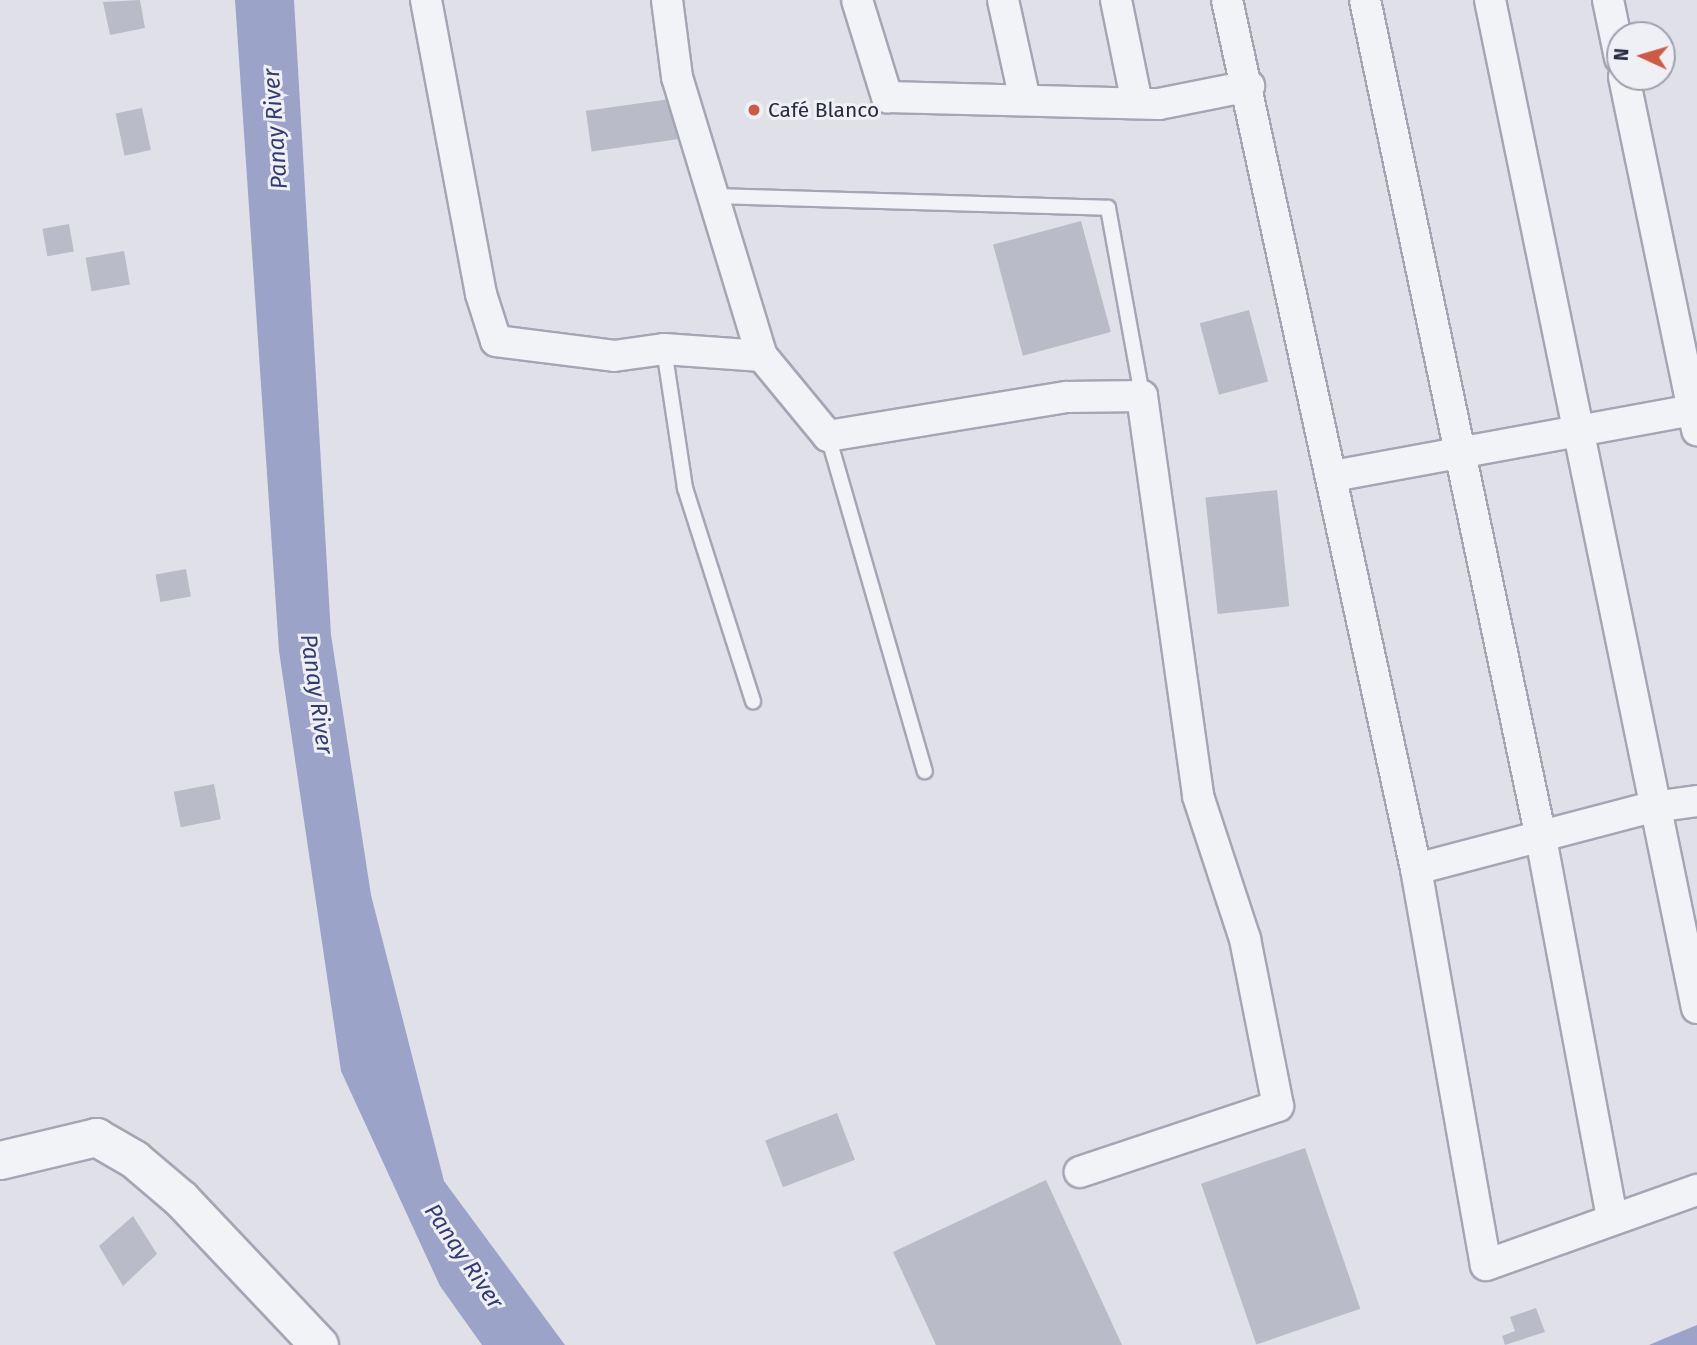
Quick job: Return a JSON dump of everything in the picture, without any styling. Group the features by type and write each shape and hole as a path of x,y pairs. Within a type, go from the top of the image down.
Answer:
{"street":[{"path":"426,0 481,294 496,341 614,356 664,349 762,356"},
{"path":"667,0 677,77 762,356 828,436 1067,397 1142,396 1198,796 1245,939 1278,1106 1080,1172"},
{"path":"857,0 887,97 1159,104 1249,86"},
{"path":"1003,0 1025,100"},
{"path":"1116,0 1137,103"},
{"path":"1227,0 1249,86 1416,869 1486,1265 1697,1190"},
{"path":"1365,0 1463,453 1541,838 1612,1219"},
{"path":"1490,0 1579,428 1653,807 1697,1008"},
{"path":"1608,0 1612,21"},
{"path":"1333,476 1463,453 1579,428 1696,417 1627,91"},
{"path":"1416,869 1653,807 1697,801"},
{"path":"0,1160 96,1137 134,1159 181,1199 319,1345"}],"lane":[{"path":"713,195 1108,208 1142,396"},
{"path":"664,349 685,488 753,701"},
{"path":"828,436 925,771"}],"water":[{"name":"Panay River","path":"235,0 294,0 331,635 371,895 444,1181 565,1345 482,1345 440,1286 341,1071 279,651"},
{"path":"1697,1325 1697,1345 1649,1345 1663,1339"}],"building":[{"path":"140,0 145,28 110,35 103,2"},
{"path":"677,98 683,139 592,151 586,111"},
{"path":"142,108 151,150 125,156 116,114"},
{"path":"1081,221 1111,332 1023,356 993,245"},
{"path":"69,224 74,252 47,256 42,229"},
{"path":"124,251 130,284 91,291 86,258"},
{"path":"1249,310 1268,381 1219,395 1200,323"},
{"path":"1277,490 1289,606 1218,614 1205,498"},
{"path":"186,569 191,597 160,602 155,574"},
{"path":"214,784 221,819 181,827 174,792"},
{"path":"837,1113 855,1160 783,1187 765,1141"},
{"path":"1305,1148 1360,1309 1256,1345 1201,1184"},
{"path":"1046,1180 1122,1345 936,1345 893,1252"},
{"path":"133,1216 157,1254 123,1286 99,1246"},
{"path":"1536,1308 1545,1332 1505,1345 1502,1336 1515,1331 1510,1317"}],"place":[{"name":"Café Blanco","path":"754,110"}]}
